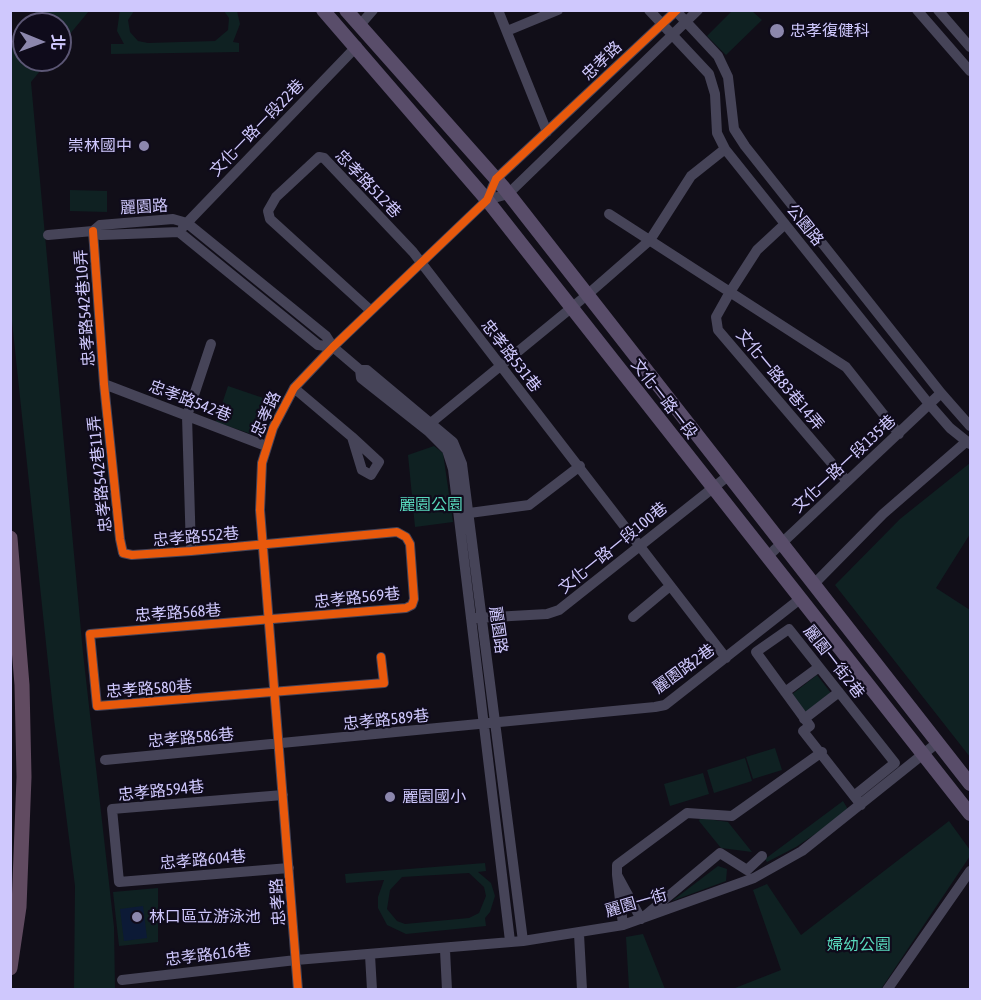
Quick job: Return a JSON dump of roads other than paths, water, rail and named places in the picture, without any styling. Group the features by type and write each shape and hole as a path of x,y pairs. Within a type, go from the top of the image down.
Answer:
{"highway":[{"path":"10,538 22,685 24,788 20,907 10,968"}],"main road":[{"name":"文化一路一段","path":"323,10 357,46 411,115 487,200 970,814"},
{"name":"文化一路一段","path":"346,10 496,179 970,784"}],"street":[{"path":"360,25 373,10"},
{"path":"498,10 547,132"},
{"path":"507,31 558,10"},
{"path":"649,10 710,74 722,63"},
{"name":"忠孝路","path":"487,200 508,194 698,10"},
{"path":"917,10 970,71"},
{"path":"938,10 970,47"},
{"name":"忠孝路","path":"297,990 284,795 263,545 260,484 266,446 280,411 294,388 333,346 487,200 496,179 676,11"},
{"name":"公園路","path":"676,11 722,63 728,77 734,129 747,148 941,393 969,425"},
{"name":"文化一路一段22巷","path":"179,232 357,46"},
{"name":"公園路","path":"710,74 715,94 717,133 725,149 929,404 957,434 969,443"},
{"path":"734,159 747,148"},
{"path":"432,422 587,295 650,240 691,177 725,149"},
{"name":"忠孝路512巷","path":"370,310 270,219 268,211 270,205 313,160 324,158 420,262"},
{"name":"文化一路83巷14弄","path":"609,214 846,367 899,434"},
{"name":"麗園路","path":"93,231 100,225 172,219 187,223 326,336 333,346 360,370 361,378 428,431 447,450 463,514"},
{"path":"730,292 757,250 784,224"},
{"name":"麗園路","path":"48,235 93,231 101,235 179,232 318,345 333,346"},
{"name":"忠孝路542巷10弄","path":"93,231 105,384"},
{"name":"忠孝路531巷","path":"420,262 580,466 726,658"},
{"path":"832,281 843,270"},
{"name":"文化一路83巷14弄","path":"730,292 716,318 718,330 846,480"},
{"path":"191,551 187,416 211,344"},
{"name":"麗園路","path":"360,370 367,370 432,422 453,442 459,454 483,725 510,941"},
{"name":"忠孝路542巷","path":"105,384 266,446"},
{"name":"忠孝路542巷11弄","path":"105,384 120,539 123,553 132,555"},
{"path":"294,388 351,437"},
{"name":"文化一路一段135巷","path":"767,557 846,480 899,434 941,393"},
{"path":"957,434 969,425"},
{"path":"813,585 883,514 969,443"},
{"path":"463,514 529,505 580,466"},
{"name":"文化一路一段100巷","path":"475,618 547,614 559,610 729,476"},
{"name":"忠孝路569巷","path":"263,545 397,532 406,537 410,544 414,599 412,605 406,608 269,620"},
{"name":"忠孝路552巷","path":"132,555 263,545"},
{"path":"633,618 670,586"},
{"name":"麗園路2巷","path":"495,723 665,705 800,599"},
{"name":"麗園路","path":"475,618 495,723 523,941"},
{"name":"忠孝路568巷","path":"90,634 269,620"},
{"name":"麗園一街2巷","path":"854,796 895,763 789,628 756,652 810,726 803,731 822,752 861,806"},
{"name":"忠孝路580巷","path":"90,634 97,706 276,694"},
{"path":"276,694 384,683 381,657"},
{"path":"785,692 819,667"},
{"path":"804,718 839,692"},
{"name":"忠孝路589巷","path":"279,746 495,723"},
{"name":"麗園一街","path":"296,960 444,950 523,941 579,934 641,919 754,878 802,851 937,743"},
{"name":"忠孝路586巷","path":"105,760 279,746"},
{"path":"623,925 617,866 687,813 732,816 822,752"},
{"name":"忠孝路594巷","path":"119,882 112,809 284,795"},
{"path":"617,875 641,919 720,853 747,870 762,856"},
{"name":"忠孝路604巷","path":"119,882 289,868"},
{"path":"887,990 970,871"},
{"path":"579,934 582,990"},
{"path":"444,950 447,990"},
{"path":"370,955 372,990"},
{"name":"忠孝路616巷","path":"122,980 296,960"}],"water":[{"path":"143,906 147,938 124,941 120,909"}],"place":[{"name":"忠孝復健科","path":"777,31"},
{"name":"崇林國中","path":"144,146"},
{"name":"麗園國小","path":"390,797"},
{"name":"林口區立游泳池","path":"137,917"}],"park label":[{"name":"麗園公園","path":"431,505"},
{"name":"婦幼公園","path":"859,945"}]}
